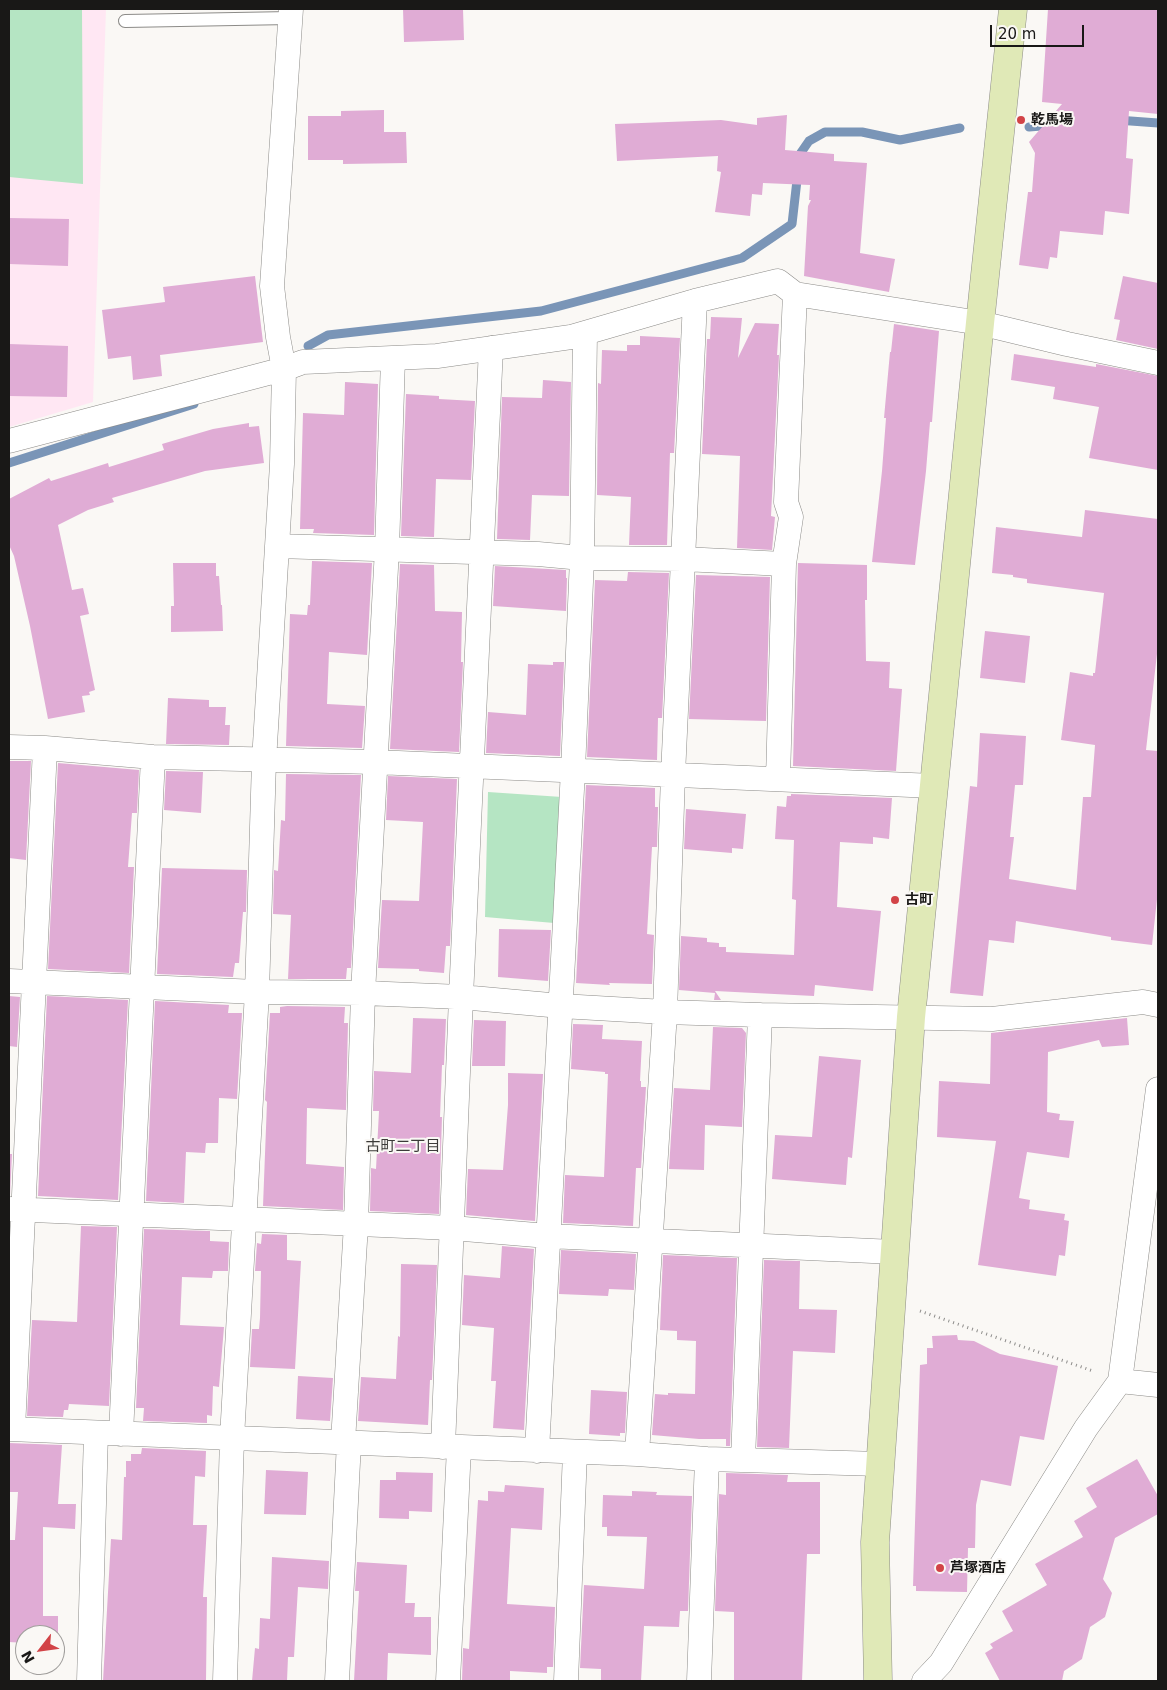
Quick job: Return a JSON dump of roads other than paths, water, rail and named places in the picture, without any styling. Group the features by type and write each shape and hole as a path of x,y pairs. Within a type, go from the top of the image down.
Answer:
{"street":[{"path":"878,1681 875,1542 911,1017 1013,9"},
{"path":"225,1681 232,1438 257,992 264,761 282,464 284,369 272,286 291,13"},
{"path":"9,441 284,369 303,362 437,356 571,337 695,301 778,281 795,294 980,323 1158,363"},
{"path":"778,779 784,564 791,517 786,502 795,294"},
{"path":"638,1454 665,1012 673,775 695,301"},
{"path":"537,1451 573,770 582,558 585,333"},
{"path":"448,1681 452,1228 491,348"},
{"path":"337,1681 356,1224 363,993 387,549 394,358"},
{"path":"277,546 784,564"},
{"path":"9,747 153,757 374,762 934,786"},
{"path":"45,748 34,982 16,1209 11,1429 638,1454 708,1459 880,1464"},
{"path":"121,1434 153,757"},
{"path":"9,981 142,988 461,997 561,1006 760,1015 992,1019 1143,1002 1158,1005"},
{"path":"743,1460 760,1015"},
{"path":"924,1681 941,1663 1086,1428 1120,1381 1158,1089"},
{"path":"16,1209 452,1228 548,1236 894,1252"},
{"path":"1120,1381 1155,1389"},
{"path":"89,1681 96,1432"},
{"path":"566,1681 574,1452"},
{"path":"699,1681 708,1459"}],"lane":[{"path":"125,21 291,13"}],"waterway":[{"path":"1117,120 1158,123"},
{"path":"1029,127 1054,125"},
{"path":"308,346 328,335 541,311 742,258 792,224 800,154 809,141 825,132 862,132 900,140 960,128"},
{"path":"9,463 194,404"}],"place":[{"name":"乾馬場","path":"1021,120"},
{"name":"古町","path":"895,900"},
{"name":"芦塚酒店","path":"940,1568"}],"district":[{"name":"古町二丁目","path":"403,1147"}]}
